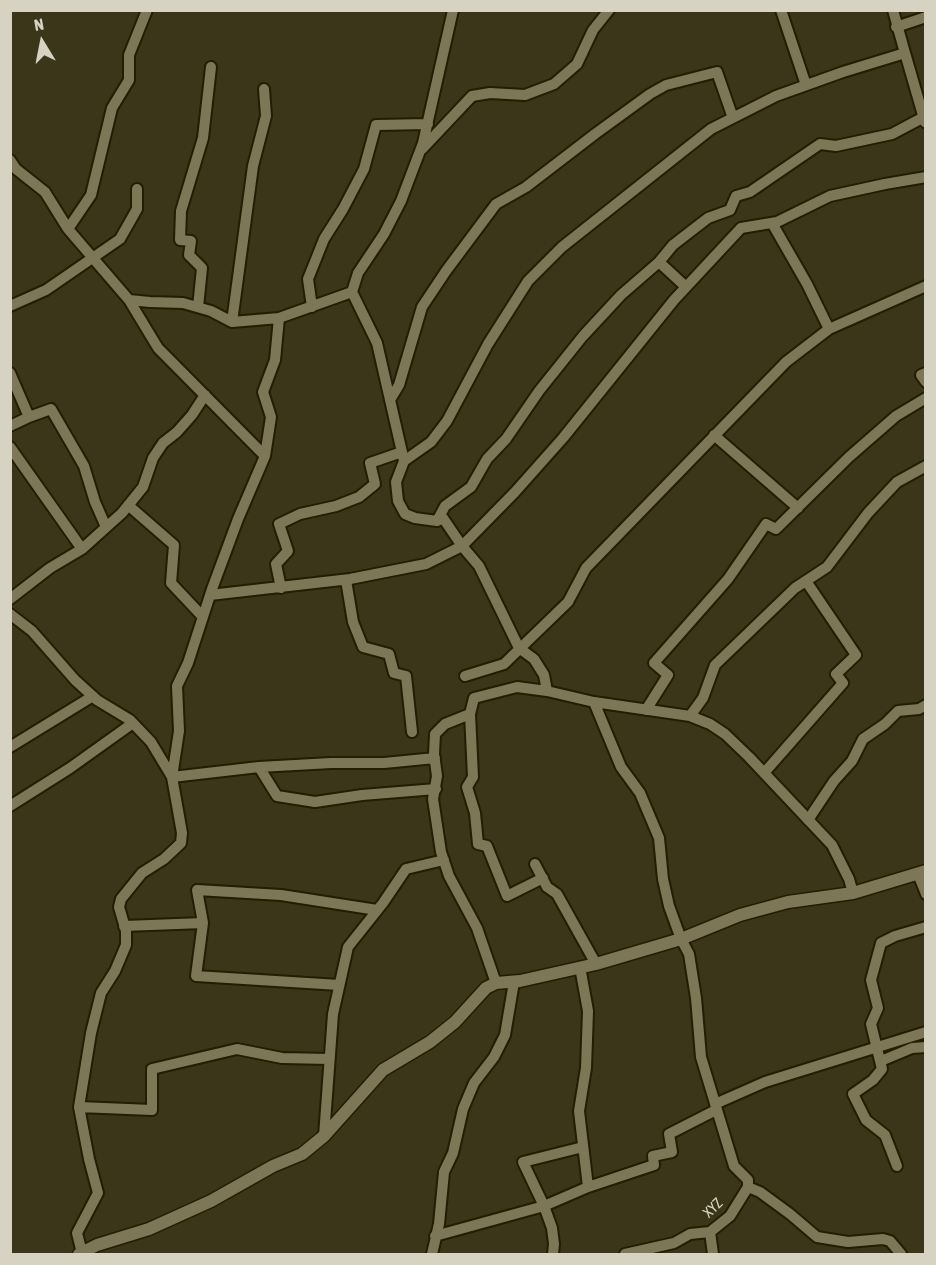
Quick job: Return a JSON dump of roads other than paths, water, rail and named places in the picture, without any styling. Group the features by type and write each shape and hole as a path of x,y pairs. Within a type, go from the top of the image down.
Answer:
{"street":[{"path":"68,229 91,195 112,108 129,80 129,55 147,10"},
{"path":"453,10 420,151 401,201 384,234 358,273 352,292 377,343 403,457 396,482 398,501 405,514 415,518 437,520 443,518 479,566 519,648 534,659 544,675 547,691"},
{"path":"420,151 472,96 490,93 525,95 554,84 577,64 593,30 609,10"},
{"path":"781,10 806,85"},
{"path":"437,520 445,506 471,488 487,459 506,439 583,336 621,295 659,262 673,245 708,218 730,210 736,196 750,192 819,144 836,146 892,134 925,120 892,10"},
{"path":"896,27 926,17"},
{"path":"281,588 276,564 288,551 279,524 300,514 336,506 359,497 375,484 370,463 403,457 431,441 447,421 488,344 528,281 562,248 711,129 776,96 904,53"},
{"path":"198,308 202,268 189,255 191,242 180,240 181,211 203,138 211,67"},
{"path":"390,400 399,385 422,308 446,271 496,204 526,187 650,94 666,86 717,72 733,118"},
{"path":"232,321 253,166 266,116 264,89"},
{"path":"312,307 308,279 324,239 364,169 376,126 428,124"},
{"path":"10,160 16,169 45,192 68,229 129,300 158,348 265,456"},
{"path":"210,595 346,580 426,564 462,546 515,492 563,438 687,287 741,228 772,223 830,196 926,177"},
{"path":"10,306 46,290 120,240 137,209 137,189"},
{"path":"772,223 807,284 829,329"},
{"path":"659,262 687,287"},
{"path":"465,676 504,664 568,602 586,568 786,362 829,329 926,286"},
{"path":"129,300 183,303 232,321 279,318 352,292"},
{"path":"279,318 275,360 263,392 271,417 265,456 238,519 188,663 177,686 179,731 172,777 182,833 181,843 164,859 142,873 121,899 118,907 124,926 126,945 116,970 101,993 91,1033 80,1107 89,1159 98,1193 77,1233 80,1254 97,1245 149,1229 211,1201 273,1166 302,1154 324,1136 383,1070 430,1042 454,1022 486,988 496,983 514,982 596,964 681,939 740,915 779,904 853,893 922,873 926,894"},
{"path":"926,373 921,375 926,382"},
{"path":"12,380 29,417"},
{"path":"10,599 50,568 82,549 128,505 143,487 153,458 163,443 177,432 192,415 205,395"},
{"path":"646,710 668,675 654,663 728,579 766,524 776,529 849,457 896,416 926,398"},
{"path":"10,426 51,409 84,466 95,502 106,527"},
{"path":"714,435 798,508"},
{"path":"10,447 82,549"},
{"path":"690,716 703,698 715,665 795,588 827,567 868,513 897,482 926,466"},
{"path":"128,505 174,545 171,584 203,617"},
{"path":"346,580 353,622 363,647 389,654 394,674 406,676 412,732"},
{"path":"764,773 843,683 836,674 856,655 806,581"},
{"path":"10,614 32,631 75,680 93,696 133,723 151,742 172,777"},
{"path":"543,878 507,896 487,846 478,844 475,813 467,787 473,777 470,714 474,698 517,687 547,691 594,702 690,716 710,724 725,734 832,845 849,879 853,893"},
{"path":"10,747 93,696"},
{"path":"594,702 621,767 640,793 659,838 663,879 669,906 681,939 690,954 700,1057 734,1166 748,1180 748,1187 760,1192 818,1237 848,1242 883,1239 890,1241 901,1254"},
{"path":"808,820 834,781 852,761 863,739 885,724 898,711 919,709 926,705"},
{"path":"470,714 445,724 435,734 437,777 433,799 449,876 477,928 496,983"},
{"path":"10,806 70,768 133,723"},
{"path":"172,777 258,767 384,763 435,758"},
{"path":"258,767 277,796 315,802 362,795 436,789"},
{"path":"324,1136 333,1014 348,947 406,869 444,860"},
{"path":"535,864 547,887 557,894 596,964"},
{"path":"339,986 195,976 202,923 197,890 281,895 377,910"},
{"path":"124,926 202,923"},
{"path":"897,1166 885,1135 866,1120 853,1094 873,1080 882,1069 871,1024 878,1008 871,980 881,943 895,936 926,927"},
{"path":"580,967 588,1011 586,1068 579,1111 588,1187"},
{"path":"432,1254 439,1224 444,1172 453,1153 463,1108 474,1083 494,1057 505,1035 514,982"},
{"path":"435,1236 544,1206 588,1187 654,1165 652,1156 672,1152 669,1134 715,1107 765,1082 877,1048 906,1036 926,1032"},
{"path":"881,1062 912,1048 926,1047"},
{"path":"80,1107 152,1110 152,1070 237,1049 282,1058 328,1059"},
{"path":"553,1254 552,1228 523,1162 583,1147"},
{"name":"XYZ","path":"713,1254 710,1232 730,1216 748,1187"},
{"path":"625,1254 674,1243 690,1234 710,1232"}]}
